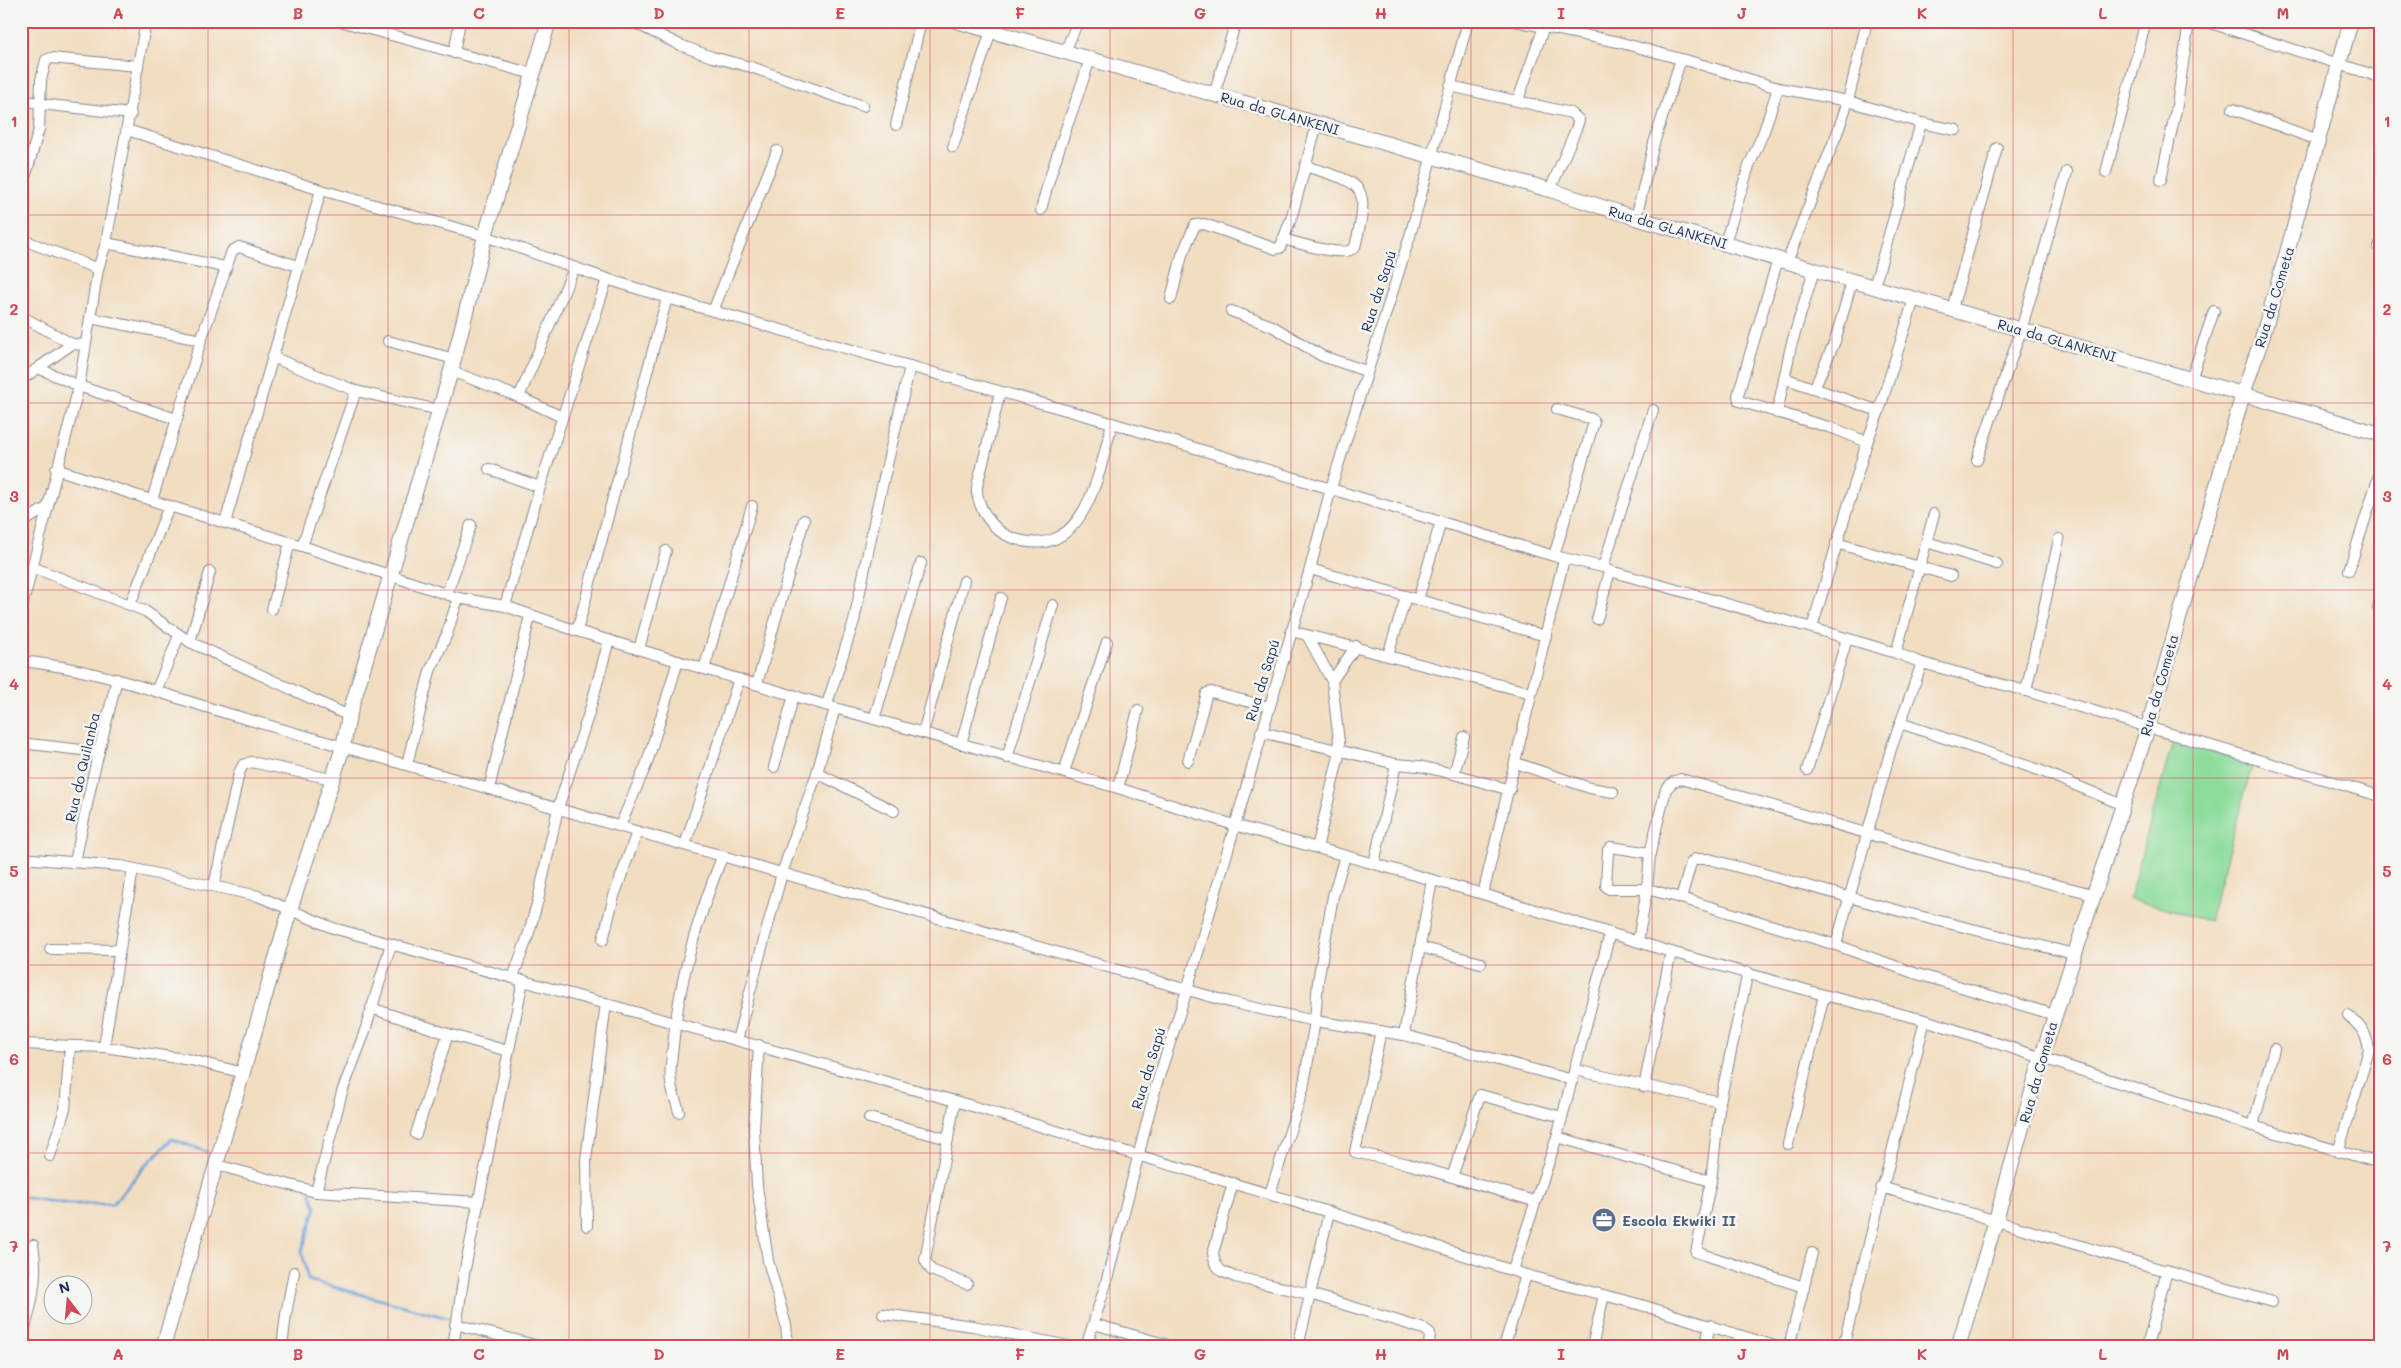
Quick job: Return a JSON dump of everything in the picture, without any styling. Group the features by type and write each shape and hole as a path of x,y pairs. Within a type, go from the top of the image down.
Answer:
{"street":[{"path":"21,611 56,469 79,386 98,269 106,243 131,114 146,21"},
{"path":"340,21 533,74"},
{"path":"454,53 460,21"},
{"path":"163,1347 290,910 343,747 349,716 452,365 484,236 549,21"},
{"path":"631,21 680,45 712,57 751,67 863,106"},
{"path":"896,125 921,21"},
{"name":"Rua da GLANKENI","path":"956,21 983,27 1550,190 1636,218 2380,434"},
{"path":"1065,52 1078,21"},
{"path":"1214,94 1236,21"},
{"name":"Rua da Sapú","path":"1086,1347 1106,1283 1156,1086 1187,990 1310,569 1331,488 1366,371 1410,236 1430,156 1468,21"},
{"path":"1515,21 1545,24 1618,42 1778,88 1848,101 1921,123 1956,130"},
{"path":"1867,21 1848,101 1782,260 1738,398 1739,401 1835,429 1867,442"},
{"path":"2106,172 2146,21"},
{"path":"2161,180 2177,105 2189,21"},
{"path":"2204,21 2380,77"},
{"name":"Rua da Cometa","path":"1958,1347 2042,1056 2148,727 2243,394 2262,338 2351,21"},
{"path":"1518,100 1545,24"},
{"path":"953,147 983,27"},
{"path":"21,192 39,129 41,80 44,62 48,59 138,66"},
{"path":"1041,210 1052,168 1072,116 1090,59"},
{"path":"1636,218 1654,143 1681,59"},
{"path":"1450,86 1571,112 1579,120 1550,190"},
{"path":"1725,243 1749,166 1764,132 1778,88"},
{"path":"21,99 41,104 131,114"},
{"path":"2233,109 2318,140"},
{"path":"1874,287 1921,123"},
{"path":"1171,299 1182,255 1195,225 1204,224 1280,248 1317,124"},
{"path":"127,130 321,190 484,236 607,280 667,298 1112,424 1559,557 1812,628 1896,653 1922,663 2026,691 2380,796"},
{"path":"1952,310 1997,148"},
{"path":"713,311 777,151"},
{"path":"1283,239 1328,250 1347,252 1355,247 1363,215 1360,192 1357,185 1349,179 1305,166"},
{"path":"1977,460 2021,330 2067,172"},
{"path":"225,523 321,190"},
{"path":"21,239 98,269"},
{"path":"106,243 225,266"},
{"path":"152,500 201,340 225,266 232,251 239,247 298,266"},
{"path":"519,397 574,268"},
{"path":"1776,413 1791,346 1814,270"},
{"path":"506,606 540,487 607,280"},
{"path":"1815,387 1835,341 1852,281"},
{"path":"577,631 667,298"},
{"path":"1812,628 1867,442 1879,411 1914,299"},
{"path":"1231,311 1272,326 1322,356 1366,371"},
{"path":"2191,379 2214,311"},
{"path":"21,316 72,344 85,344"},
{"path":"90,318 201,340"},
{"path":"388,341 452,365 562,418"},
{"path":"21,380 40,369 72,344"},
{"path":"272,357 356,391 439,410"},
{"path":"737,1040 782,873 817,773 831,706 854,621 877,508 910,366"},
{"path":"40,369 79,386 176,418"},
{"path":"1784,378 1815,387 1879,411"},
{"path":"302,546 356,391"},
{"path":"1000,392 976,491 987,518 1002,533 1024,542 1046,542 1068,531 1082,516 1100,474 1112,424"},
{"path":"1483,894 1510,790 1531,693 1546,636 1559,557 1594,422 1592,419 1557,409"},
{"path":"1597,619 1606,569 1653,410"},
{"path":"56,469 169,506 302,546 458,598 506,606 577,631 1007,758 1064,772 1234,825 1483,894 1672,952 1824,995 1925,1020 2042,1056 2253,1126 2380,1163"},
{"path":"489,469 540,487"},
{"path":"2349,570 2380,472"},
{"path":"130,605 169,506"},
{"path":"704,669 752,506"},
{"path":"21,523 48,507"},
{"path":"1896,653 1934,514"},
{"path":"757,684 804,520"},
{"path":"1418,600 1441,521"},
{"path":"447,593 470,525"},
{"path":"2026,691 2059,539"},
{"path":"1927,542 1997,564"},
{"path":"272,609 290,543"},
{"path":"1836,543 1951,576"},
{"path":"639,649 666,551"},
{"path":"874,719 921,563"},
{"path":"32,567 145,610 190,642 349,716"},
{"path":"1310,569 1546,636"},
{"path":"190,642 210,572"},
{"path":"923,733 964,581"},
{"path":"1388,655 1406,596"},
{"path":"406,764 430,671 447,634 458,598"},
{"path":"961,744 1002,598"},
{"path":"2380,600 2378,608 2380,611"},
{"path":"1007,758 1053,605"},
{"path":"489,789 530,616"},
{"path":"1291,631 1356,646 1531,693"},
{"path":"1308,635 1332,681 1340,751 1317,848"},
{"path":"156,691 179,636"},
{"path":"1807,770 1847,639"},
{"path":"453,1347 455,1324 508,1051 518,979 558,808 589,713 609,640"},
{"path":"1064,772 1107,642"},
{"path":"1332,681 1356,646"},
{"path":"21,661 61,666 116,679 722,857 1233,1003 1315,1021 1404,1035 1574,1075 1720,1102"},
{"path":"620,826 647,763 678,661"},
{"path":"1836,945 1900,723 1922,663"},
{"name":"Rua do Quilanba","path":"75,862 116,679"},
{"path":"685,845 739,679"},
{"path":"1188,761 1207,693 1211,692 1269,707"},
{"path":"774,767 794,695"},
{"path":"1118,788 1138,710"},
{"path":"1900,723 2039,770 2122,805"},
{"path":"1261,732 1396,764 1419,766 1454,774 1510,790"},
{"path":"1454,774 1464,737"},
{"path":"21,743 99,752"},
{"path":"214,886 239,773 244,765 251,762 332,779"},
{"path":"1516,763 1590,788 1613,792"},
{"path":"1374,864 1396,764"},
{"path":"817,773 894,811"},
{"path":"1638,941 1647,889 1650,853 1666,789 1673,782 1681,780 1968,863 2093,894"},
{"path":"604,940 614,896 637,832"},
{"path":"1650,853 1611,847 1608,850 1604,883 1609,888 1647,889 1681,898 1836,945 1914,973 2055,1015"},
{"path":"1270,1194 1303,1089 1315,1021 1318,981 1333,896 1346,856"},
{"path":"680,1112 671,1083 670,1065 674,1021 685,965 698,919 722,857"},
{"path":"21,858 133,869 264,898 334,928 674,1021 956,1101 1330,1212 1526,1275 1710,1325 1778,1347"},
{"path":"1681,898 1691,863 1695,859 1702,858 1907,914 2074,954"},
{"path":"104,1047 115,986 118,950 133,869"},
{"path":"1404,1035 1432,880"},
{"path":"1513,1270 1534,1201 1557,1137 1610,933"},
{"path":"316,1192 333,1122 391,944"},
{"path":"1420,947 1481,963"},
{"path":"50,949 118,950"},
{"path":"1644,1087 1672,952"},
{"path":"1748,972 1720,1102 1711,1181 1696,1252 1804,1287"},
{"path":"1788,1144 1824,995"},
{"path":"587,1226 586,1160 606,1003"},
{"path":"371,1008 448,1034 508,1051"},
{"path":"2338,1152 2369,1050 2367,1036 2361,1027 2348,1016"},
{"path":"1843,1347 1881,1187 1925,1020"},
{"path":"1381,1031 1355,1152 1534,1201"},
{"path":"416,1134 448,1034"},
{"path":"21,1044 104,1047 160,1055 244,1073"},
{"path":"758,1045 754,1130 756,1176 768,1261 786,1325 788,1347"},
{"path":"50,1156 65,1109 70,1047"},
{"path":"2253,1126 2274,1048"},
{"path":"1452,1177 1480,1095 1562,1117"},
{"path":"956,1101 925,1260 931,1270 967,1284"},
{"path":"870,1118 948,1139"},
{"path":"1557,1137 1711,1181"},
{"path":"217,1165 316,1192 478,1202"},
{"path":"1233,1183 1214,1253 1215,1263 1221,1271 1235,1277 1310,1294 1424,1330 1430,1333 1429,1347"},
{"path":"1881,1187 2272,1302"},
{"path":"1298,1347 1330,1212"},
{"path":"33,1245 37,1273 30,1312 21,1342 33,1347"},
{"path":"1789,1347 1812,1253"},
{"path":"2147,1347 2167,1270"},
{"path":"282,1347 294,1272"},
{"path":"1504,1347 1526,1275"},
{"path":"1592,1347 1604,1295"},
{"path":"883,1314 973,1326 1073,1347"},
{"path":"455,1324 542,1347"},
{"path":"1094,1324 1176,1347"},
{"path":"1705,1347 1710,1325"}],"green space":[{"path":"2173,741 2253,763 2209,921 2129,899"}],"waterway":[{"path":"21,1197 69,1204 113,1204 144,1167 172,1139 207,1152"},
{"path":"310,1193 316,1207 302,1251 308,1280 455,1320"},
{"path":"543,1344 555,1347"}],"place":[{"name":"Escola Ekwiki II","path":"1604,1220"}]}
